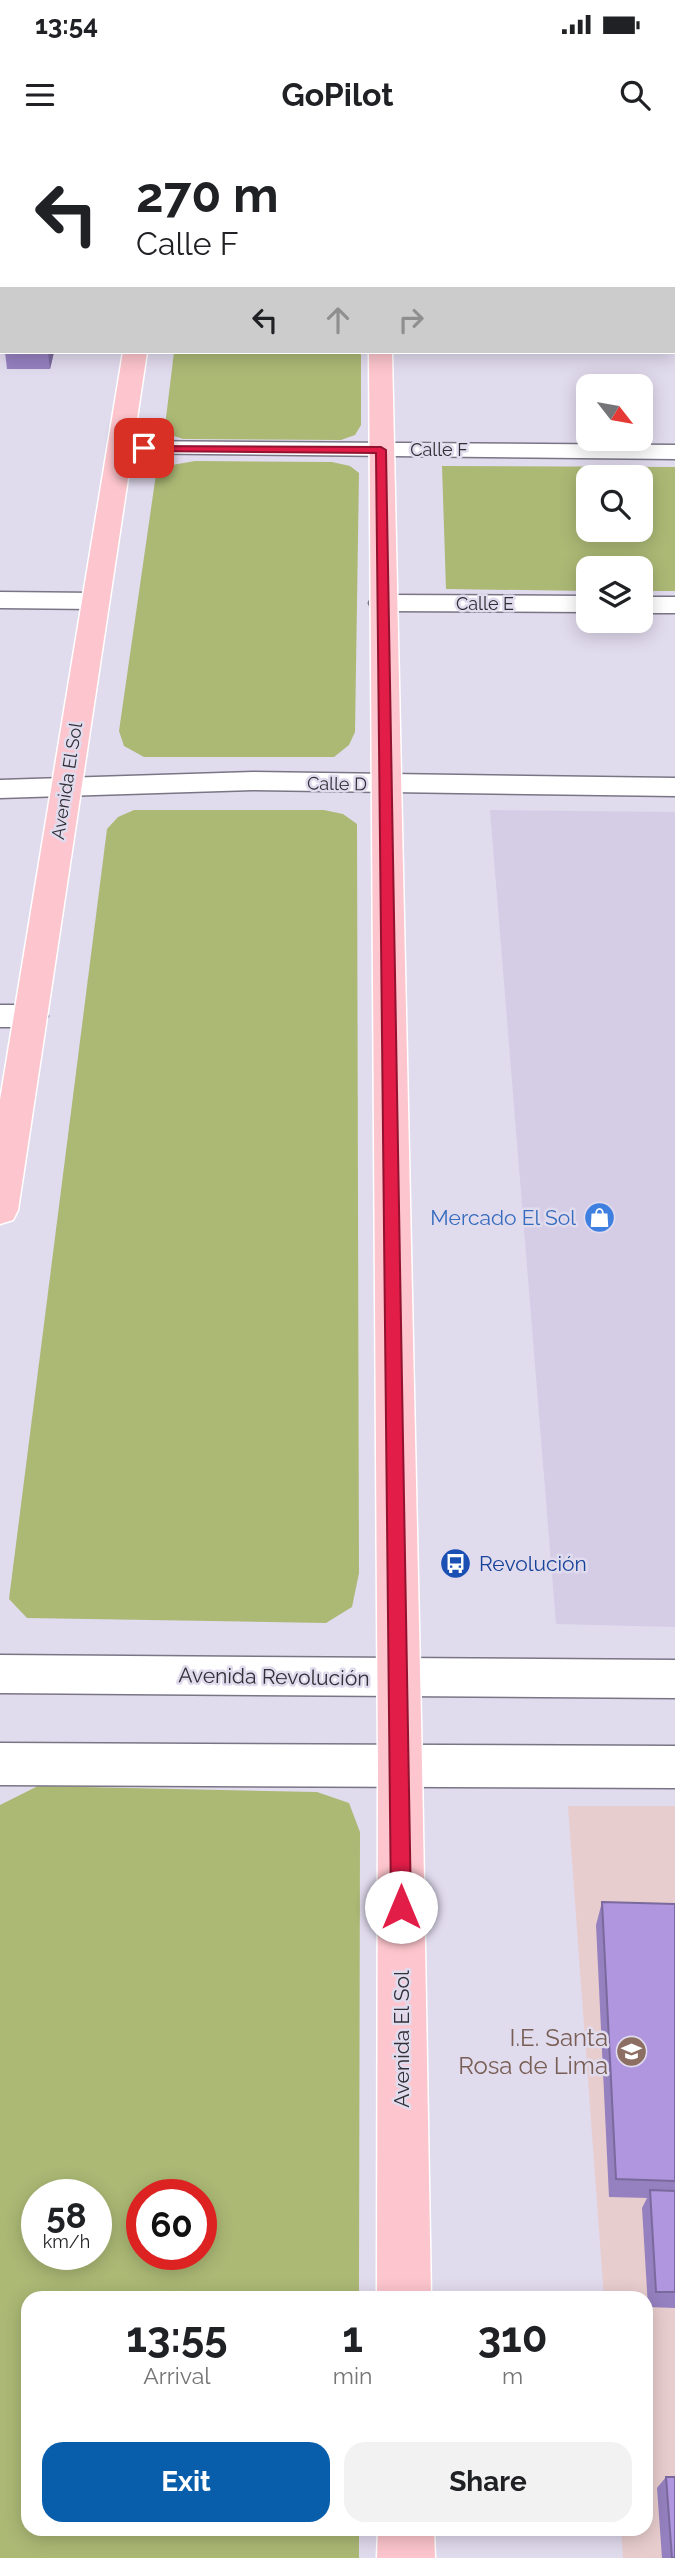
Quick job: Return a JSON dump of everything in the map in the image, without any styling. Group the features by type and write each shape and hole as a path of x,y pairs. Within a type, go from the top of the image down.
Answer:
{"main road":[{"name":"Avenida El Sol","path":"0,1210 15,1016 67,785 135,354"},
{"name":"Avenida El Sol","path":"380,354 400,1766 404,2291"},
{"path":"406,2536 406,2558"}],"street":[{"name":"Calle F","path":"120,448 675,452"},
{"path":"0,600 95,601"},
{"name":"Calle E","path":"382,603 576,604"},
{"path":"653,605 675,605"},
{"name":"Calle D","path":"0,789 67,785 386,784 675,787"},
{"name":"Avenida Revolución","path":"0,1674 675,1679"},
{"path":"0,1764 675,1767"}],"shaded area":[{"name":"Mercado El Sol","path":"490,810 675,812 675,1627 556,1624"},
{"name":"I.E. Santa Rosa de Lima","path":"568,1806 675,1806 675,2558 623,2558 621,2536 653,2536 653,2291 603,2291"}],"green space":[{"path":"174,354 361,354 361,425 355,435 341,440 183,439 168,434 165,426"},
{"path":"195,461 332,462 350,466 359,473 355,732 349,745 334,757 144,757 124,746 119,731 156,474 172,465"},
{"path":"442,466 576,467 576,542 653,542 653,467 675,467 675,591 653,591 653,556 576,556 576,591 446,589"},
{"path":"134,810 324,810 343,814 357,824 359,1573 352,1607 326,1623 27,1618 9,1599 107,829 118,817"},
{"path":"38,1786 317,1792 349,1803 360,1832 359,2291 21,2291 21,2536 359,2536 359,2558 0,2558 0,1805"}],"building":[{"path":"602,1902 675,1904 675,2181 616,2179"},
{"path":"650,2190 675,2191 675,2292 656,2292"},
{"path":"666,2477 675,2477 675,2558 672,2558"}],"place":[{"name":"Mercado El Sol","path":"599,1218"},
{"name":"Revolución","path":"456,1564"},
{"name":"I.E. Santa Rosa de Lima","path":"631,2052"}],"route":[{"path":"144,448 381,450 401,1907"}]}
